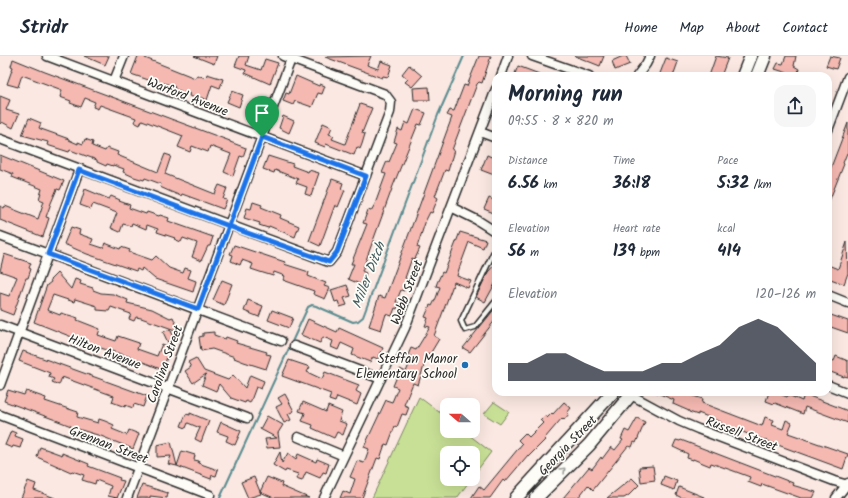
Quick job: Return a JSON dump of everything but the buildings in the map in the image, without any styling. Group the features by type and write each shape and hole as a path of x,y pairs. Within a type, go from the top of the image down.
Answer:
{"main road":[{"path":"745,72 751,56"},
{"path":"759,72 765,56"},
{"name":"Georgia Street","path":"516,498 609,396"},
{"name":"Georgia Street","path":"536,498 589,444 630,396"}],"street":[{"name":"Warford Avenue","path":"47,56 366,176"},
{"path":"114,81 124,56"},
{"path":"0,139 79,170 329,262 337,252 390,112 391,102 385,94 283,56"},
{"path":"502,72 508,56"},
{"path":"532,56 578,72"},
{"path":"640,72 650,56"},
{"name":"Carolina Street","path":"127,498 291,59"},
{"path":"832,119 848,77"},
{"name":"Webb Street","path":"324,498 405,328 492,100"},
{"path":"480,132 492,136"},
{"path":"0,385 79,170"},
{"path":"452,207 492,229"},
{"path":"0,236 282,341"},
{"path":"832,297 848,303"},
{"name":"Hilton Avenue","path":"0,325 248,418"},
{"path":"294,346 381,379"},
{"path":"832,387 848,393"},
{"name":"Russell Street","path":"635,396 679,421 698,429 834,481 848,484"},
{"name":"Grennan Street","path":"0,415 210,495"},
{"path":"298,437 344,456"},
{"path":"836,498 848,484"}],"lane":[{"path":"492,256 462,321 465,330 475,327 492,306"}],"green space":[{"path":"419,397 440,413 440,438 473,438 491,452 480,467 480,446 440,446 440,486 466,486 457,498 372,498"},
{"path":"494,402 509,412 500,424 484,414"}],"waterway":[{"name":"Miller Ditch","path":"220,498 308,307 312,305 316,306 353,322 358,321 363,317 438,115 464,56"}],"place":[{"name":"Steffan Manor Elementary School","path":"465,365"}],"route":[{"path":"262,137 229,226 213,268 198,309 48,254 79,170 229,226 239,230 315,258 329,262 337,252 366,176 262,137"}]}
